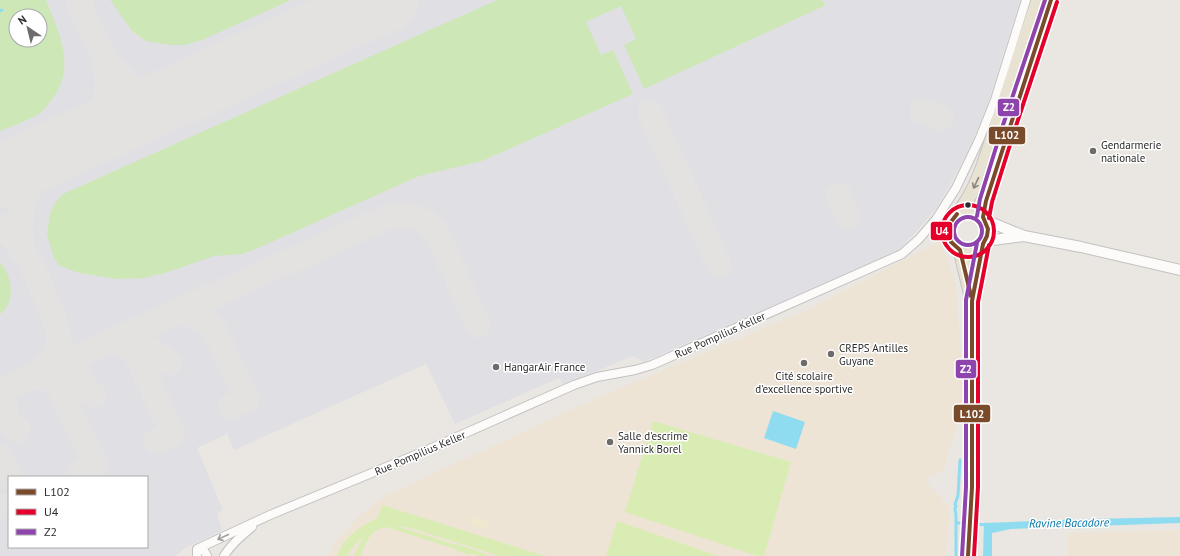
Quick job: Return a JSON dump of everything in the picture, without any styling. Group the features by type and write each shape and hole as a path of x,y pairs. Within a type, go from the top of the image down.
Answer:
{"main road":[{"path":"984,243 979,248 970,251 960,250 950,240 948,230 950,221 959,212 977,182 1038,0"},
{"path":"968,556 972,487 972,302 988,229 984,219 986,201 1008,127 1051,0"},
{"path":"959,212 971,211 984,219"},
{"path":"960,250 972,302"}],"street":[{"name":"Rue Pompilius Keller","path":"199,550 270,515 425,451 574,385 597,377 635,370 652,365 902,254 919,240 937,218 956,188 976,147 995,100 1026,0"},
{"path":"984,219 1024,236 1081,247 1180,270"},
{"path":"984,243 1024,236"},
{"name":"Rue Pompilius Keller","path":"224,556 238,539 253,526 270,515"},
{"path":"199,550 207,556"}],"shaded area":[{"path":"0,0 1020,0 986,110 967,153 939,205 898,251 644,362 633,356 563,385 559,378 455,424 426,364 234,450 227,434 197,448 223,510 217,513 222,531 185,548 176,556 0,556"},
{"name":"CREPS Antilles Guyane","path":"940,241 956,284 964,402 943,471 924,479 950,508 946,556 329,556 335,543 362,513 387,495 597,398 807,310"},
{"path":"1180,530 1180,556 1068,556 1068,533"}],"green space":[{"path":"0,0 46,0 56,25 63,50 65,62 59,87 52,99 40,113 0,131"},
{"path":"110,0 291,0 202,40 185,45 171,45 146,41 132,31"},
{"path":"497,0 821,0 826,5 644,89 624,45 636,39 621,6 586,22 601,55 613,50 633,94 482,161 419,176 242,254 214,256 165,273 143,278 116,279 79,273 60,266 54,259 47,234 50,214 55,203 63,194"},
{"path":"0,263 8,275 11,289 9,304 0,314"},
{"path":"653,421 791,462 764,556 758,556 625,512"},
{"path":"382,505 545,556 499,556 411,528 397,526 491,556 478,556 470,553 469,555 455,549 386,527 376,531 369,537 360,556 354,556 363,537 353,547 347,556 337,556 344,543 353,533 378,518"},
{"path":"617,521 718,556 606,556"}],"sand":[{"path":"472,517 490,522 487,530 470,524"}],"water":[{"path":"773,411 805,422 796,449 764,438"},
{"name":"Ravine Bacadore","path":"1180,517 1180,523 1011,529 992,533 992,556 983,556 984,523"}],"waterway":[{"path":"956,523 955,504 958,496 960,460"},
{"path":"956,556 956,523 966,523"},
{"path":"974,524 988,525"}],"taxiway":[{"path":"78,0 105,57 116,72 129,83 145,90 165,93 190,89"},
{"path":"23,251 20,232 21,215 25,198 33,181 43,166 72,143 91,125 98,116 103,105 107,82 103,56"},
{"path":"922,111 941,118"},
{"path":"650,112 719,265"},
{"path":"839,195 848,216"},
{"path":"0,391 388,217 395,216 409,216 421,220 427,223 437,233 478,325"},
{"path":"0,226 10,234 27,257 44,294 58,331 59,338 55,353 38,373"},
{"path":"172,314 190,314 196,316 206,321 214,329 247,399 230,407"},
{"path":"108,343 124,346 136,355 173,433 156,441"},
{"path":"144,344 169,363"},
{"path":"78,372 82,382 94,396"},
{"path":"30,377 46,379 53,382 60,388 96,467 79,474"},
{"path":"5,405 8,420 18,430"},
{"path":"0,457 9,476"},
{"path":"2,508 8,505"}],"runway":[{"path":"0,176 387,0"}],"transit line":[{"name":"Z2","path":"977,216 980,199 1003,125 1045,0"},
{"name":"L102","path":"968,556 972,487 972,301 983,244 987,236 988,229 983,217 986,201 1051,0"},
{"name":"U4","path":"989,218 992,202 1057,2"},
{"name":"U4","path":"963,205 973,205 983,209 990,216 994,226 994,231 994,236 990,246 983,253 973,257 963,257 953,253 946,246 942,236 942,226 946,216 953,209 963,205"},
{"name":"L102","path":"957,214 950,223 948,233 951,242 960,250 971,296"},
{"name":"Z2","path":"968,217 978,221 982,231 978,241 968,245 958,241 954,231 958,221 968,217"},
{"name":"Z2","path":"962,556 966,487 966,300 977,243"},
{"name":"U4","path":"974,556 978,487 978,302 989,245"}],"place":[{"name":"Gendarmerie nationale","path":"1093,151"},
{"name":"CREPS Antilles Guyane","path":"831,354"},
{"name":"Cité scolaire d'excellence sportive","path":"804,363"},
{"name":"HangarAir France","path":"496,367"},
{"name":"Salle d'escrime Yannick Borel","path":"610,442"}]}
